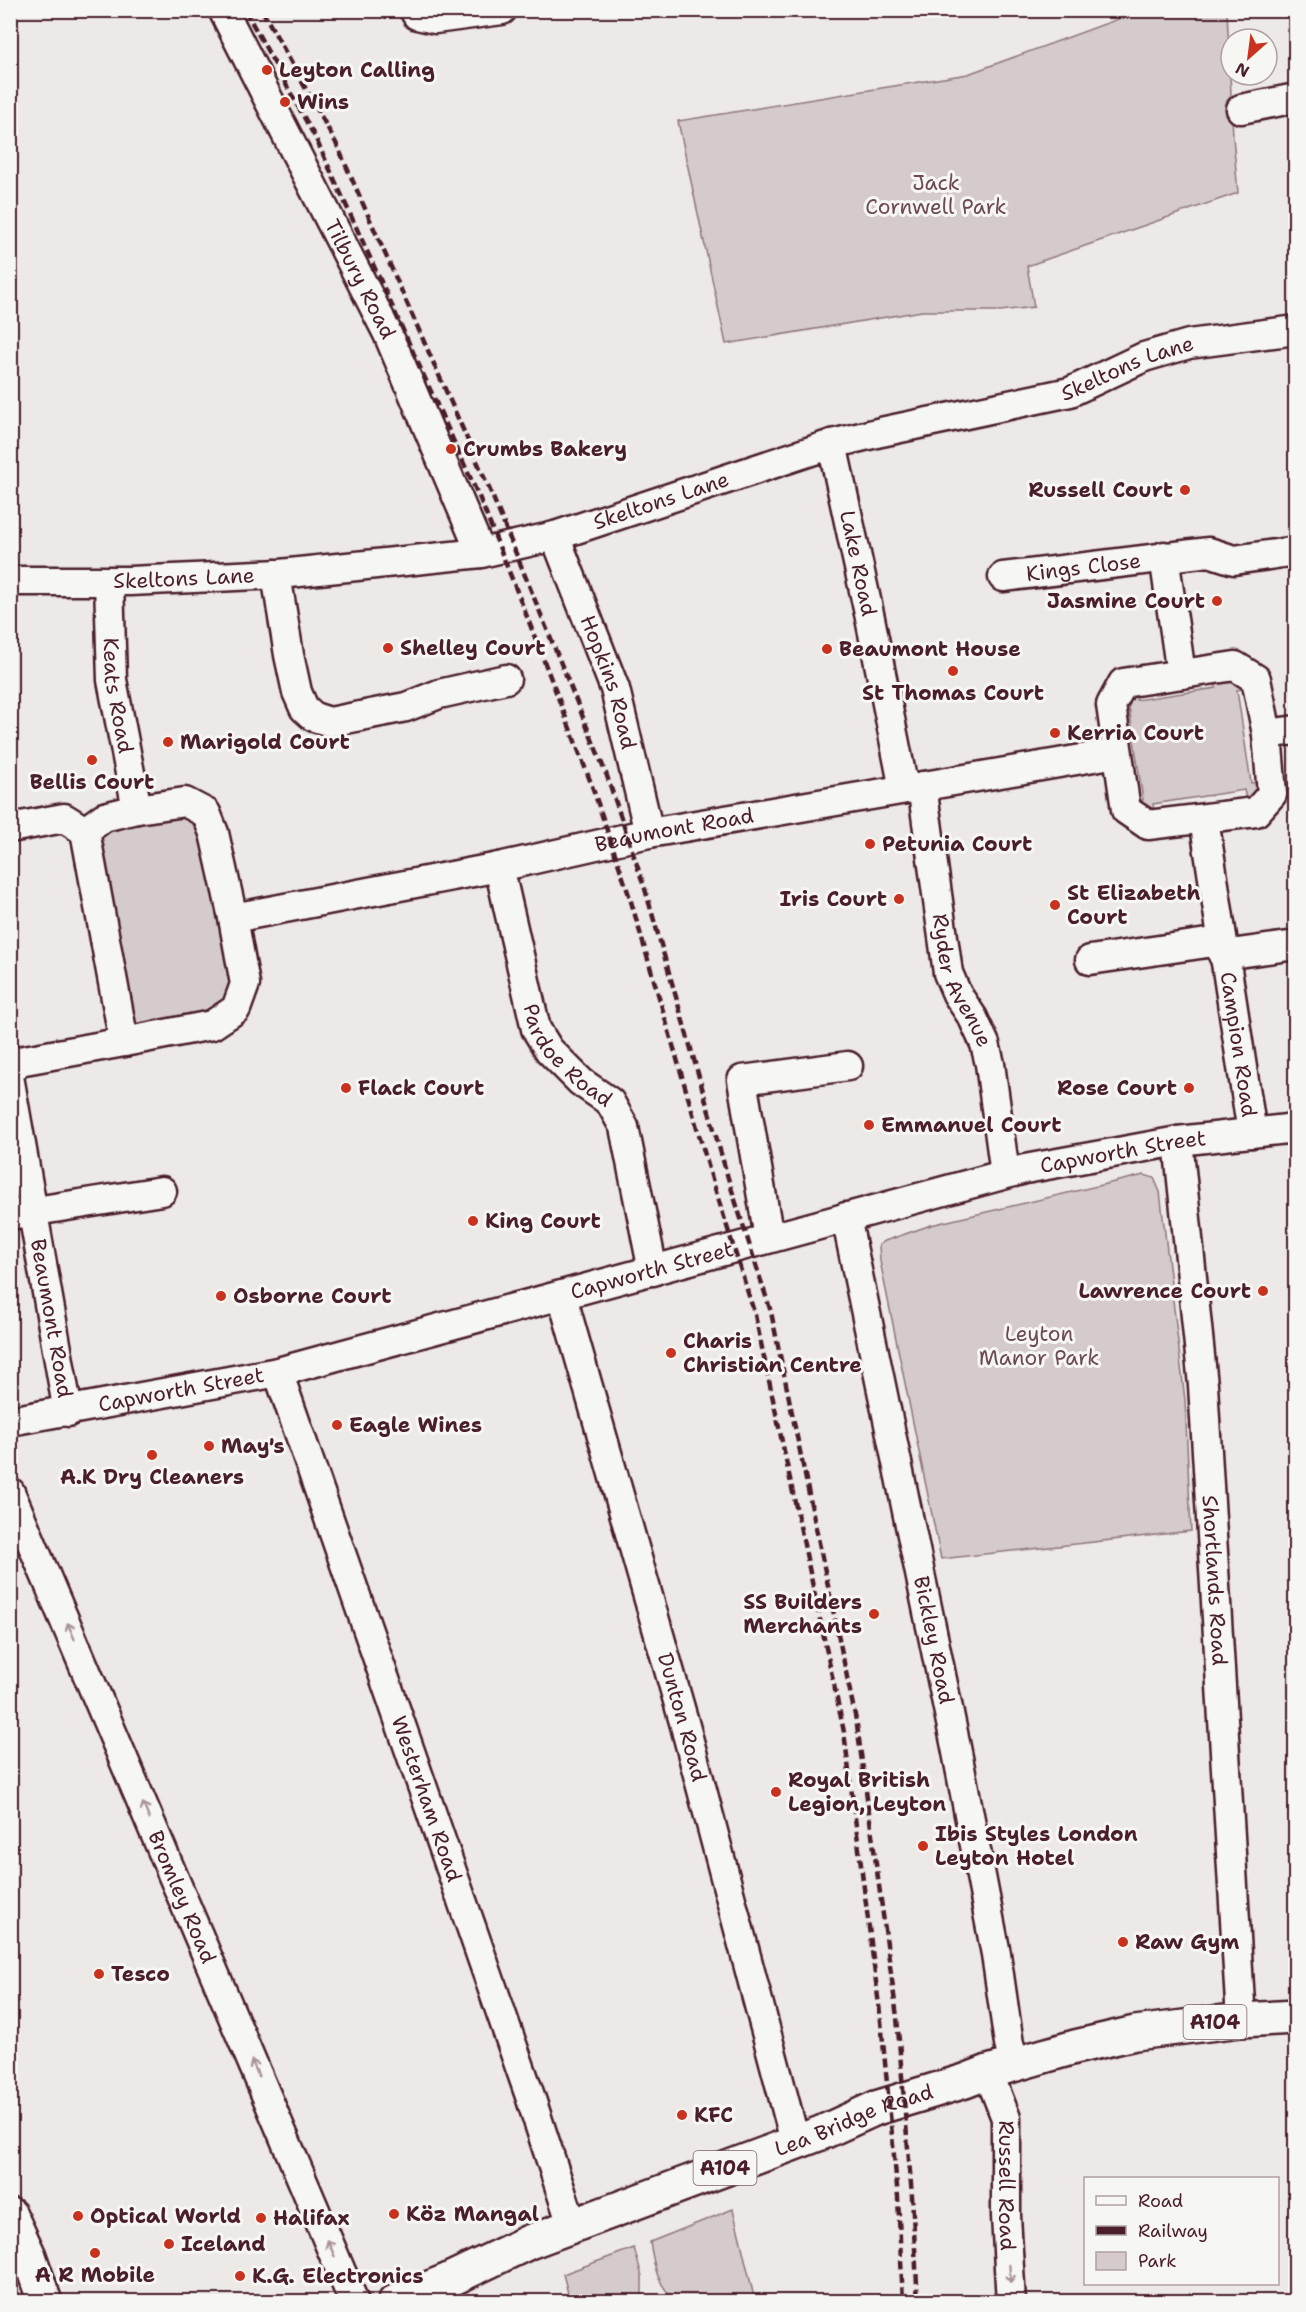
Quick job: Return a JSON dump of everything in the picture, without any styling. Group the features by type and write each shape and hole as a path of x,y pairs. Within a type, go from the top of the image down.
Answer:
{"main road":[{"name":"Lea Bridge Road","path":"395,2301 449,2280 529,2242 821,2133 876,2108 1001,2068 1135,2033 1241,2020 1296,2017"},
{"path":"10,2215 18,2247 45,2301"}],"street":[{"name":"Tilbury Road","path":"223,10 388,334 481,553"},
{"path":"414,10 417,15 435,19 502,10"},
{"path":"1241,109 1296,98"},
{"name":"Skeltons Lane","path":"10,580 109,582 276,574 481,553 555,536 832,444 1070,392 1144,357 1190,344 1296,330"},
{"name":"Lake Road","path":"832,444 870,618 913,787"},
{"name":"Hopkins Road","path":"555,536 615,689 648,833"},
{"name":"Kings Close","path":"1004,577 1164,556 1209,552 1234,560 1296,551"},
{"name":"Kings Close","path":"1164,556 1181,674"},
{"path":"276,574 297,692 304,708 314,717 330,722 406,707 439,694 506,679"},
{"name":"Keats Road","path":"109,582 112,680 137,808"},
{"path":"1235,666 1256,679 1267,734 1272,794 1256,812 1148,825 1126,810 1111,705 1123,683 1181,674 1235,666"},
{"path":"1267,734 1296,730"},
{"name":"Beaumont Road","path":"233,918 499,867 648,833 1117,753"},
{"name":"Ryder Avenue","path":"913,787 948,974 957,994 973,1018 985,1044 990,1064 1005,1174"},
{"path":"10,1072 19,1061 212,1025 236,1009 245,984 214,833 206,813 185,802 137,808 104,817 85,831"},
{"path":"10,828 64,818 85,831 124,1042"},
{"name":"Campion Road","path":"1204,819 1252,1133"},
{"name":"Pardoe Road","path":"499,867 536,1029 549,1050 581,1082 610,1102 624,1127 654,1271"},
{"name":"Campion Road","path":"1090,960 1222,948 1296,945"},
{"path":"769,1238 742,1080 849,1066"},
{"name":"Beaumont Road","path":"10,1082 22,1213 68,1412"},
{"name":"Capworth Street","path":"10,1422 278,1372 1005,1174 1178,1141 1296,1128"},
{"name":"Shortlands Road","path":"1178,1141 1204,1395 1241,2020"},
{"path":"22,1213 162,1191"},
{"name":"Bickley Road","path":"846,1217 996,1954 1009,2044 1001,2068"},
{"name":"Dunton Road","path":"562,1296 684,1722 795,2141"},
{"name":"Westerham Road","path":"278,1372 530,2096 572,2225"},
{"name":"Bromley Road","path":"10,1492 354,2301"},
{"name":"Russell Road","path":"1001,2068 1006,2118 1006,2216 1011,2301"}],"green space":[{"name":"Jack Cornwell Park","path":"1140,11 1227,11 1228,27 1219,27 1219,87 1231,87 1238,193 1027,266 1034,307 1000,311 922,311 726,344 678,121 968,74"},
{"path":"1233,676 1246,688 1237,690 1251,783 1260,782 1255,797 1246,799 1244,790 1153,804 1154,813 1136,802 1143,800 1129,707 1121,707 1134,691 1136,700 1216,688 1215,678"},
{"path":"206,813 236,1009 124,1042 89,855 104,817"},
{"name":"Leyton Manor Park","path":"1144,1175 1154,1178 1160,1192 1185,1400 1191,1531 941,1559 880,1261 879,1245 931,1225"},
{"path":"733,2209 755,2301 676,2301 660,2282 650,2242"},
{"path":"634,2248 642,2276 642,2301 570,2301 563,2274"}],"railway":[{"path":"245,10 316,139 480,499 524,609 591,783 630,898 712,1179 755,1315 844,1732 881,2021 898,2197 903,2302"},
{"path":"262,10 336,143 492,495 607,776 645,889 728,1178 771,1312 857,1725 897,2017 912,2196 918,2302"}],"place":[{"name":"Leyton Calling","path":"267,70"},
{"name":"Wins","path":"285,102"},
{"name":"Crumbs Bakery","path":"451,449"},
{"name":"Russell Court","path":"1185,490"},
{"name":"Jasmine Court","path":"1217,601"},
{"name":"Shelley Court","path":"388,648"},
{"name":"Beaumont House","path":"827,649"},
{"name":"St Thomas Court","path":"953,671"},
{"name":"Kerria Court","path":"1055,733"},
{"name":"Marigold Court","path":"168,742"},
{"name":"Bellis Court","path":"92,760"},
{"name":"Petunia Court","path":"870,844"},
{"name":"Iris Court","path":"899,899"},
{"name":"St Elizabeth Court","path":"1055,905"},
{"name":"Flack Court","path":"346,1088"},
{"name":"Rose Court","path":"1189,1088"},
{"name":"Emmanuel Court","path":"869,1125"},
{"name":"King Court","path":"473,1221"},
{"name":"Lawrence Court","path":"1263,1291"},
{"name":"Osborne Court","path":"221,1296"},
{"name":"Charis Christian Centre","path":"671,1353"},
{"name":"Eagle Wines","path":"337,1425"},
{"name":"May's","path":"209,1446"},
{"name":"A.K Dry Cleaners","path":"152,1455"},
{"name":"SS Builders Merchants","path":"874,1614"},
{"name":"Royal British Legion, Leyton","path":"776,1792"},
{"name":"Ibis Styles London Leyton Hotel","path":"923,1846"},
{"name":"Raw Gym","path":"1123,1942"},
{"name":"Tesco","path":"99,1974"},
{"name":"KFC","path":"682,2115"},
{"name":"Köz Mangal","path":"394,2214"},
{"name":"Optical World","path":"78,2216"},
{"name":"Halifax","path":"261,2218"},
{"name":"Iceland","path":"169,2244"},
{"name":"A R Mobile","path":"95,2253"},
{"name":"K.G. Electronics","path":"240,2276"}]}
